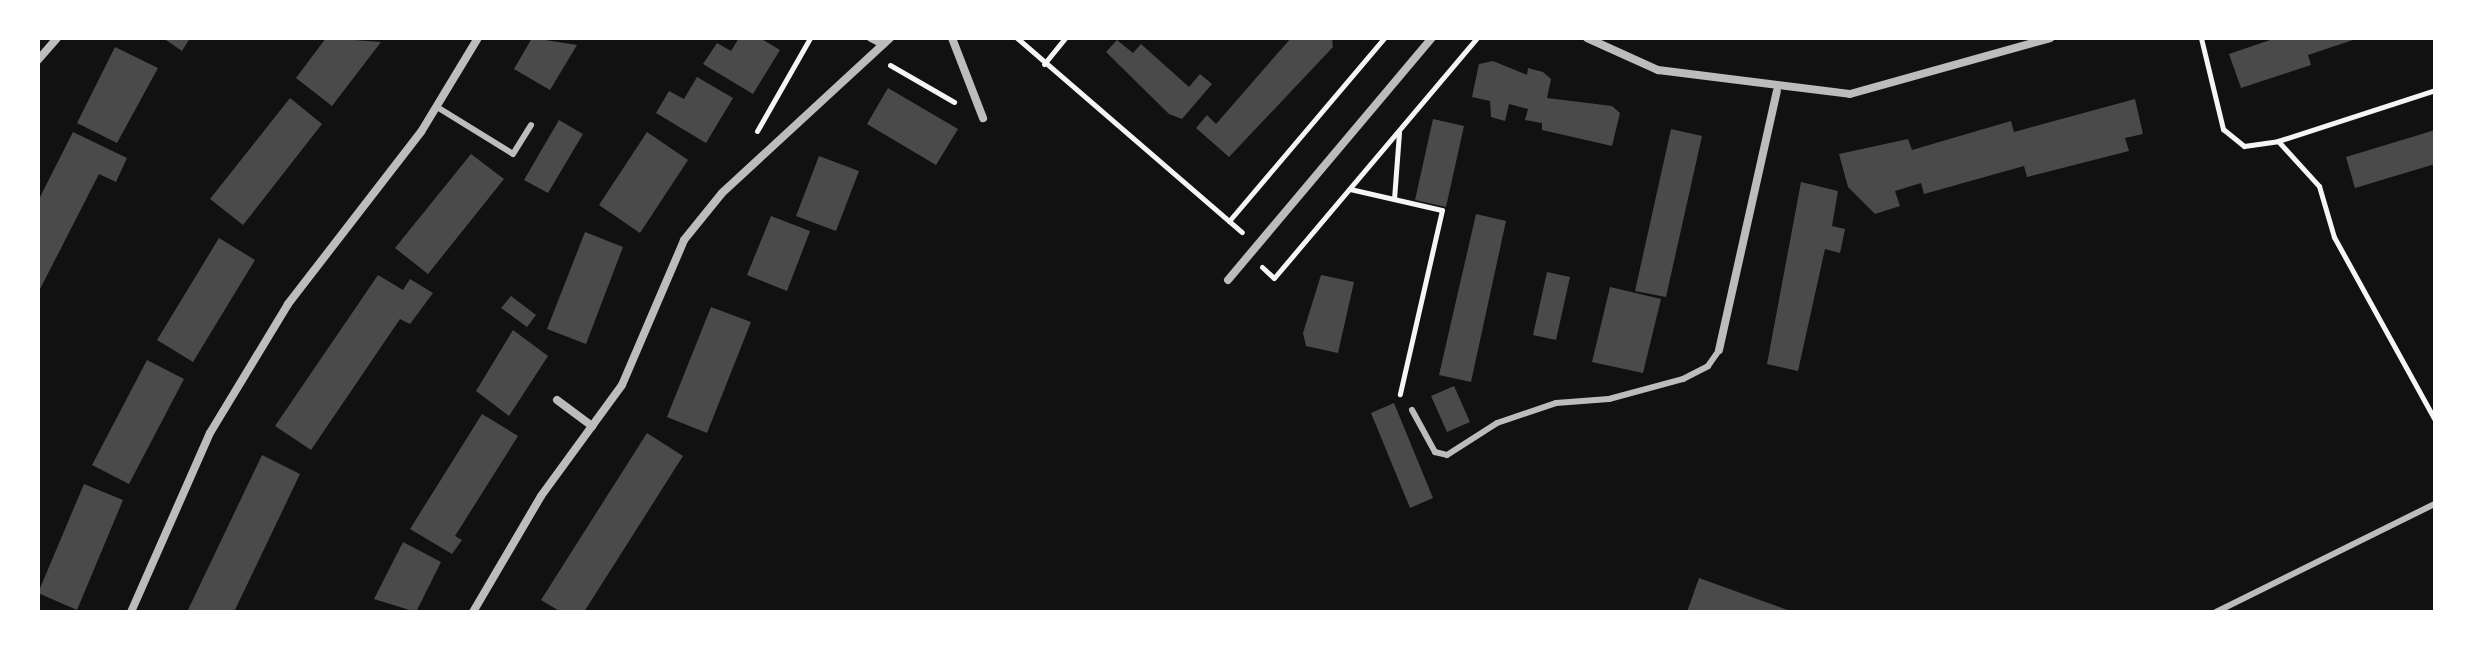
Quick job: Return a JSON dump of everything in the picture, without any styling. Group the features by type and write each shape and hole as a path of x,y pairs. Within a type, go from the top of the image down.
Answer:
{"street":[{"path":"38,60 57,38"},
{"path":"131,612 210,433 280,317 437,107 478,38"},
{"path":"871,38 887,41"},
{"path":"952,38 983,118"},
{"path":"1228,280 1432,38"},
{"path":"1587,38 1658,70 1777,91 1850,94 2050,38"},
{"path":"473,612 592,426 622,385 684,240 722,193 887,41"},
{"path":"1719,350 1777,91"},
{"path":"557,400 592,426"}],"lane":[{"path":"437,107 513,154 531,125"},
{"path":"1412,410 1435,452 1447,455 1497,423 1556,403 1609,399 1683,379 1708,366 1719,350"},
{"path":"2216,612 2435,504"}],"path":[{"path":"755,136 810,38"},
{"path":"1017,38 1229,221 1384,38"},
{"path":"1044,64 1065,38"},
{"path":"1249,256 1274,278 1477,38"},
{"path":"2201,38 2223,129 2244,146 2278,141 2435,90"},
{"path":"872,55 983,118"},
{"path":"1394,199 1399,131"},
{"path":"2278,141 2319,186 2334,237 2435,420"},
{"path":"1350,189 1442,210 1400,395 1412,410"}],"building":[{"path":"163,38 190,38 182,51"},
{"path":"326,38 381,42 332,106 296,78"},
{"path":"532,38 577,45 550,90 514,69"},
{"path":"739,38 760,38 780,50 753,94 703,64 717,43 731,51"},
{"path":"1291,38 1332,38 1333,47 1229,157 1196,128 1207,115 1216,124"},
{"path":"2276,38 2356,39 2308,55 2311,65 2241,88 2229,54"},
{"path":"1117,40 1133,53 1141,44 1189,87 1200,74 1212,84 1182,119 1169,114 1106,52"},
{"path":"115,47 158,68 117,143 77,123"},
{"path":"1493,61 1527,75 1528,68 1543,72 1551,79 1547,98 1612,106 1620,113 1612,146 1542,130 1542,123 1525,120 1528,109 1509,104 1505,121 1491,117 1490,101 1472,97 1479,64"},
{"path":"697,77 733,98 706,143 656,113 669,91 684,99"},
{"path":"888,88 958,129 936,165 867,124"},
{"path":"290,98 322,124 243,225 210,199"},
{"path":"2135,99 2143,134 2125,138 2129,151 2027,177 2024,166 1924,194 1921,183 1895,191 1900,206 1875,214 1848,187 1839,154 1908,139 1912,150 2011,121 2014,132"},
{"path":"1433,119 1464,126 1446,207 1415,200"},
{"path":"559,120 583,134 548,193 524,180"},
{"path":"1671,129 1702,136 1666,297 1635,291"},
{"path":"2435,130 2435,164 2355,188 2346,157"},
{"path":"73,132 127,158 116,182 99,174 38,293 38,201"},
{"path":"647,132 688,160 640,233 599,205"},
{"path":"471,154 504,179 428,274 395,248"},
{"path":"819,156 859,171 836,231 796,216"},
{"path":"1801,182 1838,191 1832,226 1845,229 1840,253 1825,249 1798,371 1767,364"},
{"path":"1476,214 1506,221 1471,382 1439,375"},
{"path":"771,216 810,231 787,291 747,275"},
{"path":"585,232 623,247 586,344 547,329"},
{"path":"219,238 255,260 193,362 157,340"},
{"path":"1547,272 1570,277 1556,340 1533,335"},
{"path":"378,275 403,290 410,279 433,293 410,324 400,319 311,450 275,426"},
{"path":"1321,275 1354,282 1338,353 1306,346 1303,333"},
{"path":"1610,287 1661,299 1643,373 1592,362"},
{"path":"511,296 536,315 527,327 501,308"},
{"path":"711,307 751,322 707,433 667,417"},
{"path":"513,330 548,356 509,416 476,391"},
{"path":"147,360 184,379 129,484 92,465"},
{"path":"1454,386 1470,422 1447,432 1431,396"},
{"path":"1394,403 1433,498 1410,508 1371,413"},
{"path":"482,414 518,436 455,536 462,540 452,554 410,529"},
{"path":"647,433 683,456 584,612 561,612 541,600"},
{"path":"262,455 300,474 234,612 187,612"},
{"path":"84,484 123,500 77,610 38,593"},
{"path":"403,542 441,562 416,612 374,599"},
{"path":"1699,578 1793,612 1687,612"}]}
